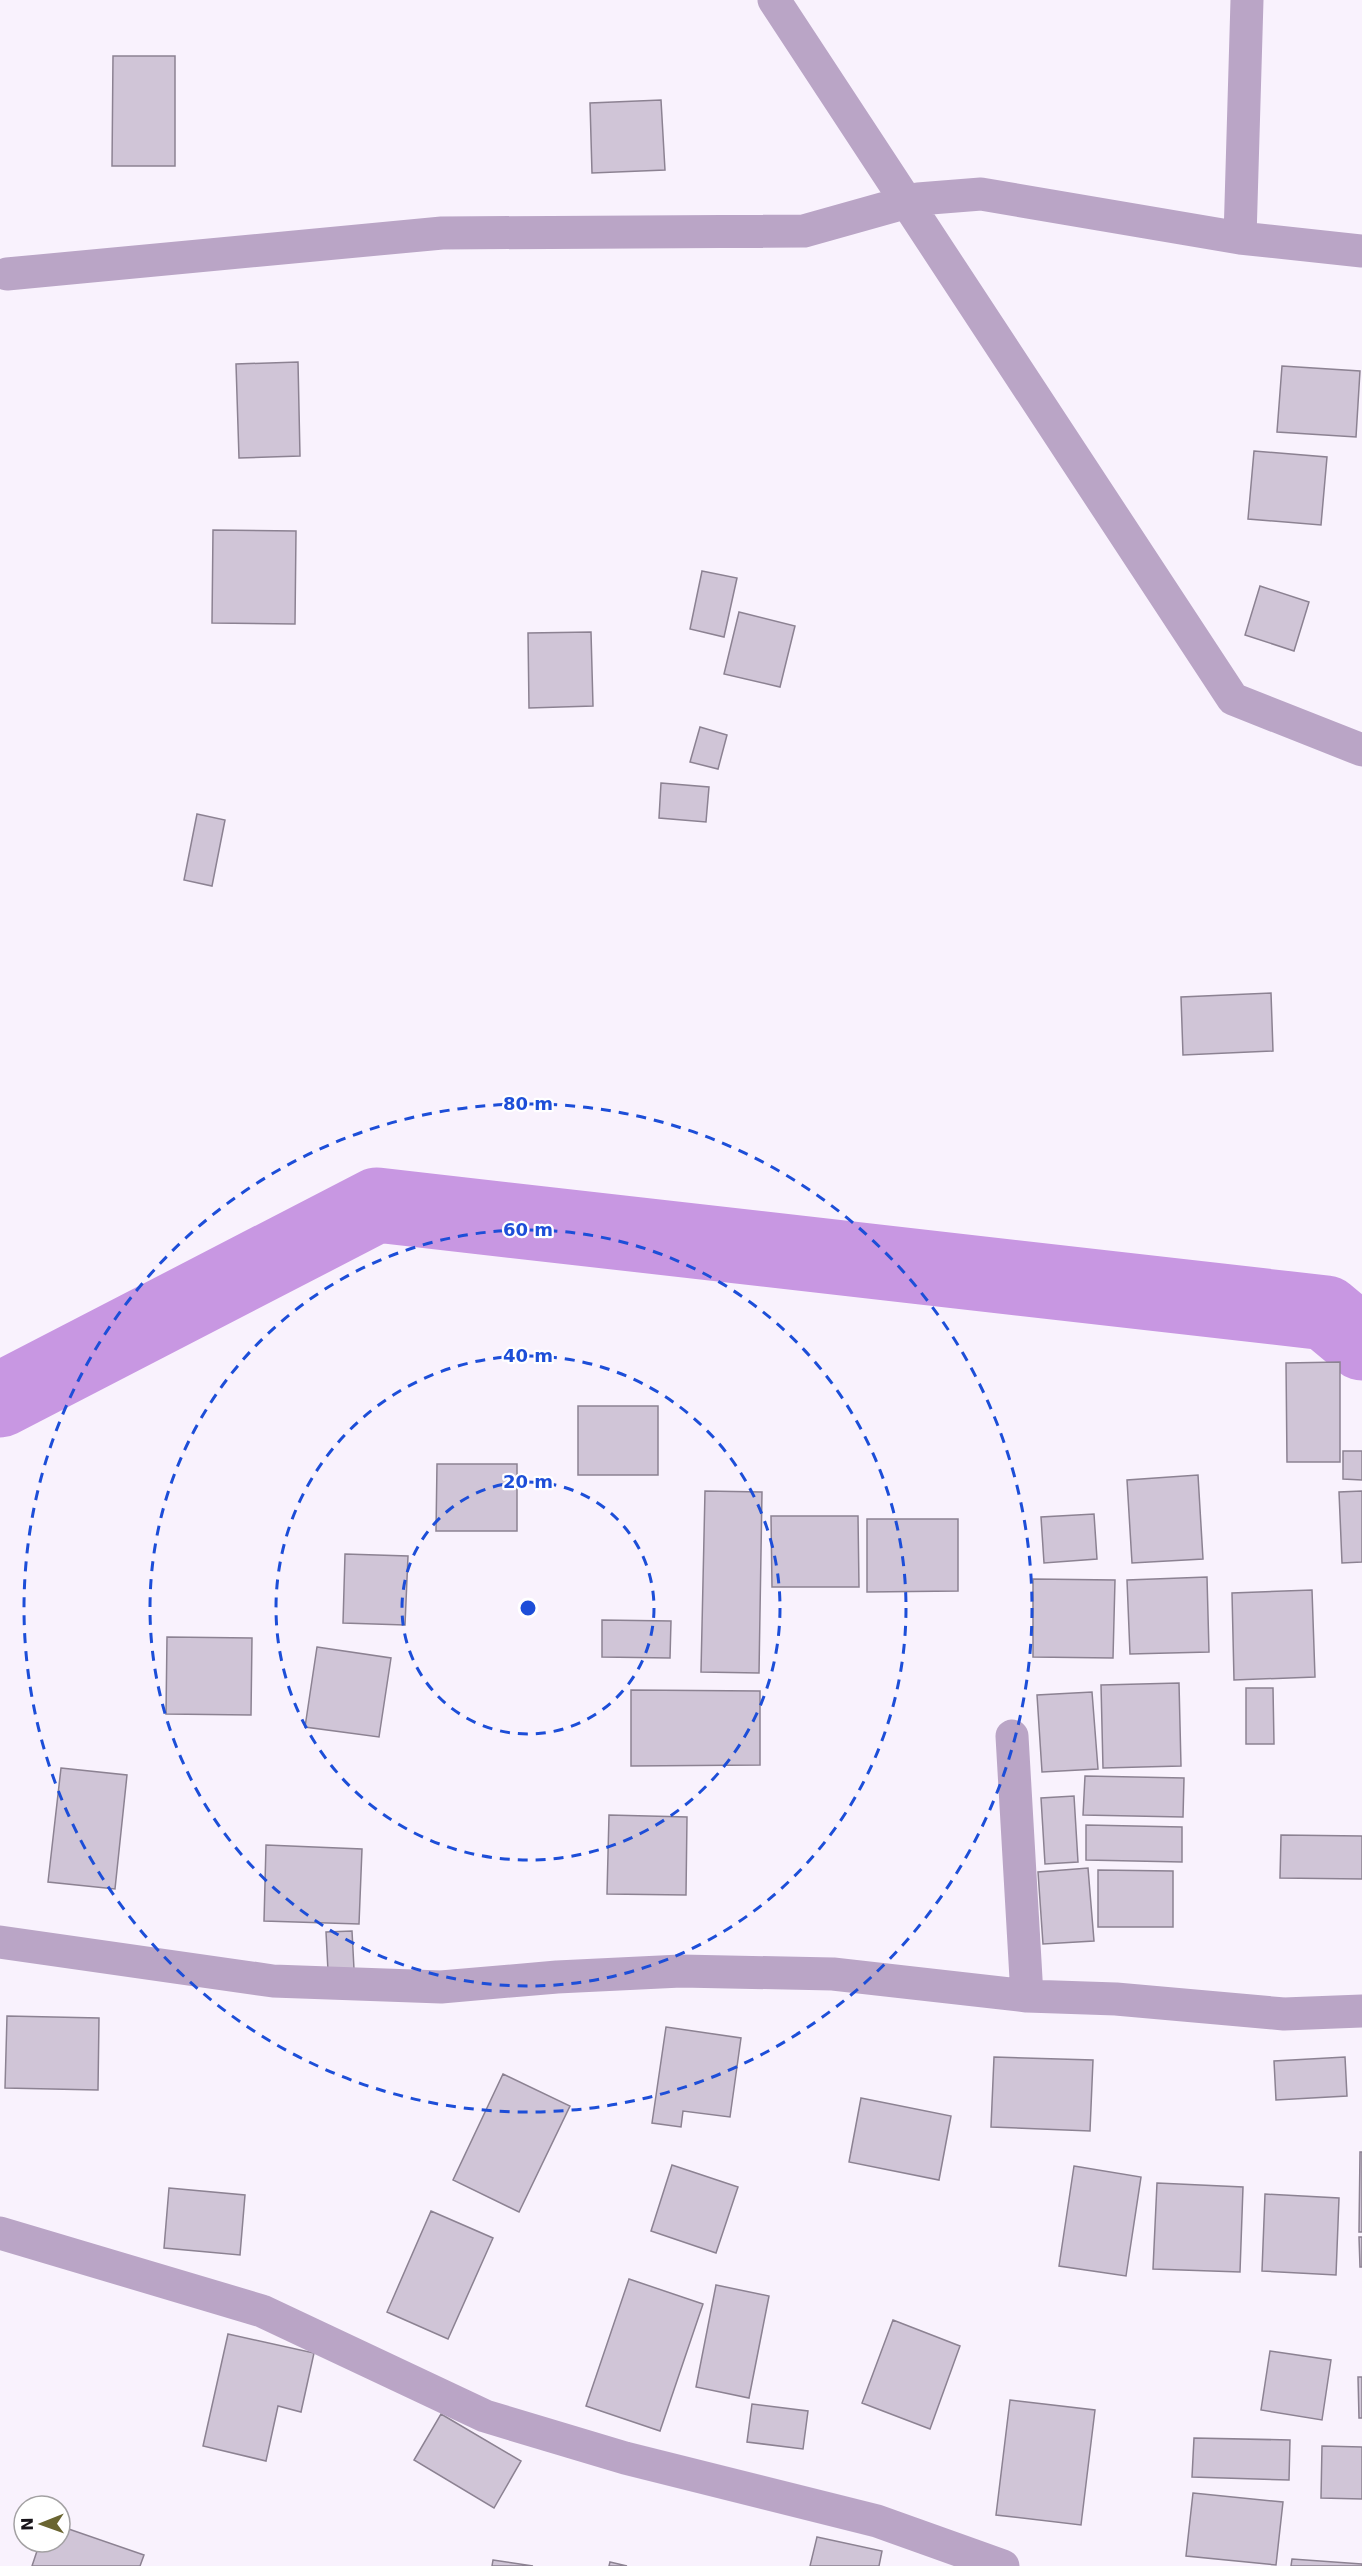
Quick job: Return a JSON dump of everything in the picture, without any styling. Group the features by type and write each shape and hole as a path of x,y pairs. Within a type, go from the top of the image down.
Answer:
{"street":[{"path":"774,0 1233,699 1362,750"},
{"path":"1240,238 1247,0"},
{"path":"7,274 442,233 804,231 906,202 981,194 1240,238 1362,251"},
{"path":"1012,1736 1027,1996"},
{"path":"0,1942 273,1981 441,1987 557,1977 681,1971 833,1974 1027,1996 1116,1999 1284,2014 1362,2012"},
{"path":"0,2233 262,2311 485,2416 625,2458 877,2521 1003,2566"}],"building":[{"path":"113,56 175,56 175,166 112,166"},
{"path":"661,100 665,170 592,173 590,103"},
{"path":"298,362 300,456 239,458 236,364"},
{"path":"1282,366 1360,371 1356,437 1277,432"},
{"path":"1254,451 1327,457 1321,525 1248,519"},
{"path":"213,530 296,531 295,624 212,623"},
{"path":"702,571 737,578 724,637 690,629"},
{"path":"1260,586 1309,602 1294,651 1245,635"},
{"path":"739,612 795,626 780,687 724,674"},
{"path":"591,632 593,706 529,708 528,633"},
{"path":"700,727 727,735 718,769 690,762"},
{"path":"661,783 709,787 706,822 659,818"},
{"path":"197,814 225,820 212,886 184,880"},
{"path":"1271,993 1273,1051 1183,1055 1181,997"},
{"path":"1340,1362 1340,1462 1287,1462 1286,1363"},
{"path":"578,1406 658,1406 658,1475 578,1475"},
{"path":"1343,1451 1362,1451 1362,1480 1343,1479"},
{"path":"437,1464 517,1464 517,1531 436,1531"},
{"path":"1198,1475 1203,1559 1132,1563 1127,1480"},
{"path":"705,1491 762,1492 759,1673 701,1672"},
{"path":"1362,1491 1362,1562 1342,1563 1339,1492"},
{"path":"1094,1514 1097,1559 1044,1563 1041,1517"},
{"path":"771,1516 858,1516 859,1587 772,1587"},
{"path":"867,1519 958,1519 958,1591 867,1592"},
{"path":"345,1554 408,1556 405,1625 343,1623"},
{"path":"1207,1577 1209,1652 1130,1654 1127,1580"},
{"path":"1033,1579 1115,1580 1113,1658 1033,1657"},
{"path":"1312,1590 1315,1677 1234,1680 1232,1593"},
{"path":"602,1620 671,1621 670,1658 602,1657"},
{"path":"167,1637 252,1638 251,1715 166,1714"},
{"path":"317,1647 391,1658 379,1737 305,1727"},
{"path":"1179,1683 1181,1766 1103,1768 1101,1685"},
{"path":"1246,1688 1273,1688 1274,1744 1246,1744"},
{"path":"631,1690 760,1691 760,1765 631,1766"},
{"path":"1092,1692 1098,1769 1042,1772 1037,1695"},
{"path":"61,1768 127,1775 115,1889 48,1882"},
{"path":"1085,1776 1184,1778 1183,1817 1083,1815"},
{"path":"1074,1796 1078,1862 1045,1864 1041,1798"},
{"path":"609,1815 687,1817 686,1895 607,1894"},
{"path":"1086,1825 1182,1827 1182,1862 1086,1860"},
{"path":"1281,1835 1362,1836 1362,1879 1280,1878"},
{"path":"266,1845 362,1849 359,1924 264,1921"},
{"path":"1088,1868 1094,1941 1043,1944 1038,1872"},
{"path":"1098,1870 1173,1871 1173,1927 1098,1927"},
{"path":"352,1931 354,1969 328,1971 326,1932"},
{"path":"7,2016 99,2018 98,2090 5,2088"},
{"path":"666,2027 741,2038 730,2117 683,2111 681,2127 652,2123"},
{"path":"994,2057 1093,2060 1090,2131 991,2127"},
{"path":"1345,2057 1347,2096 1276,2100 1274,2061"},
{"path":"503,2074 570,2106 519,2212 453,2180"},
{"path":"861,2098 951,2116 939,2180 849,2162"},
{"path":"1360,2152 1362,2152 1362,2232 1359,2232"},
{"path":"672,2165 738,2187 716,2253 651,2231"},
{"path":"1074,2166 1141,2177 1126,2276 1059,2266"},
{"path":"1157,2183 1243,2187 1240,2272 1153,2269"},
{"path":"169,2188 245,2195 240,2255 164,2248"},
{"path":"1265,2194 1339,2198 1336,2275 1262,2271"},
{"path":"431,2211 493,2238 448,2339 387,2312"},
{"path":"1359,2237 1362,2237 1362,2267 1360,2267"},
{"path":"629,2279 703,2304 660,2431 586,2406"},
{"path":"716,2285 769,2296 749,2398 696,2387"},
{"path":"893,2320 960,2346 930,2429 862,2403"},
{"path":"228,2334 314,2353 301,2412 278,2406 266,2461 203,2446"},
{"path":"1270,2351 1331,2360 1322,2420 1261,2410"},
{"path":"1358,2377 1362,2377 1362,2418 1359,2418"},
{"path":"1010,2400 1095,2410 1081,2525 996,2515"},
{"path":"752,2404 808,2411 803,2449 747,2442"},
{"path":"441,2414 521,2461 494,2508 414,2460"},
{"path":"1194,2438 1290,2440 1289,2480 1192,2477"},
{"path":"1322,2446 1362,2447 1362,2499 1321,2498"},
{"path":"1193,2493 1283,2502 1276,2565 1186,2556"},
{"path":"72,2530 144,2555 140,2566 32,2566 36,2554 72,2554"},
{"path":"817,2537 882,2551 879,2566 810,2566"},
{"path":"1292,2559 1362,2564 1362,2566 1291,2566"},
{"path":"493,2560 533,2566 492,2566"},
{"path":"610,2562 627,2566 609,2566"}],"waterway":[{"path":"0,1400 377,1205 1326,1313 1362,1343"}]}
